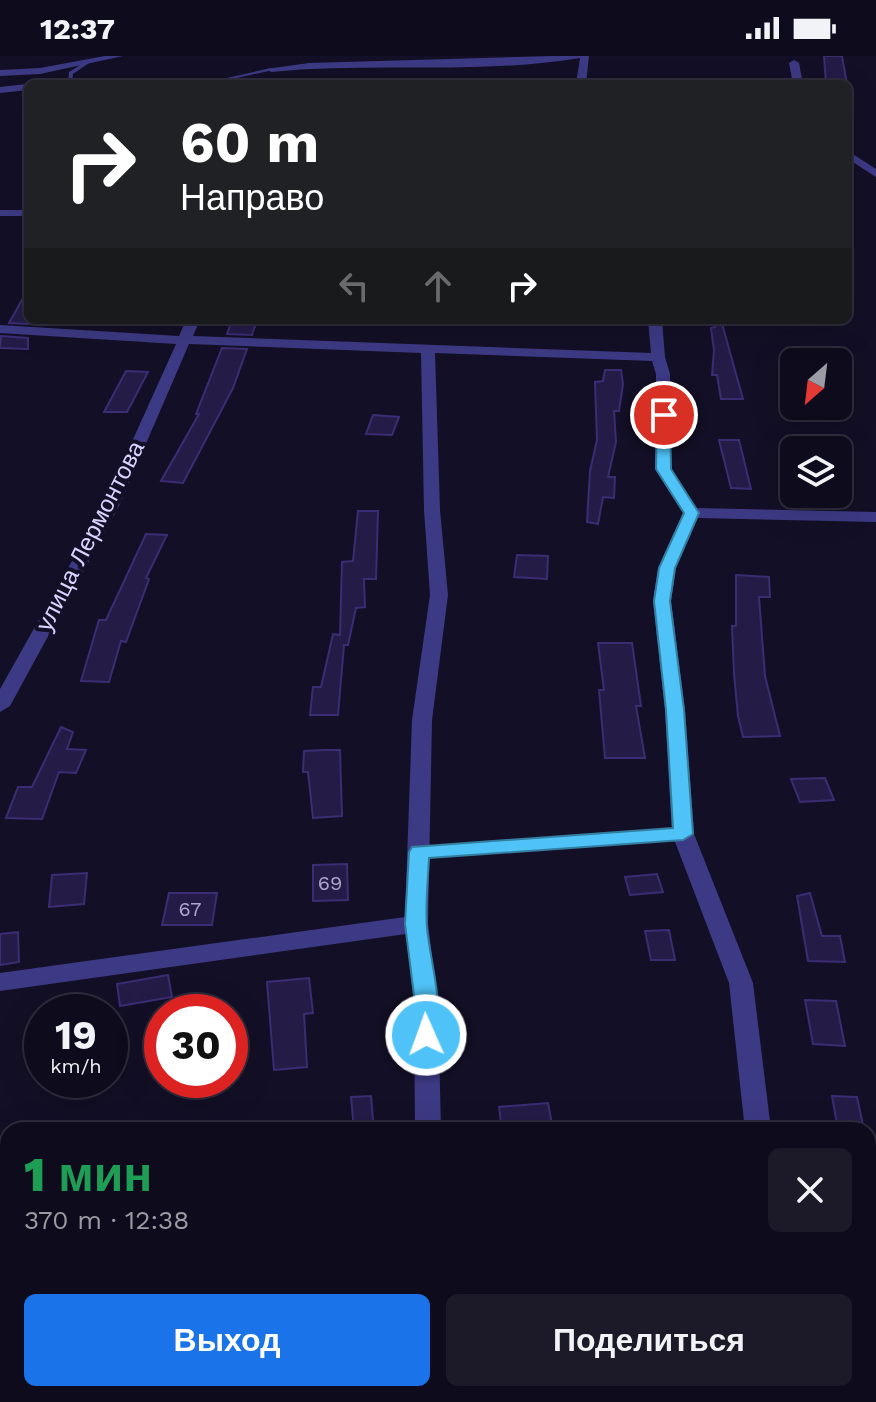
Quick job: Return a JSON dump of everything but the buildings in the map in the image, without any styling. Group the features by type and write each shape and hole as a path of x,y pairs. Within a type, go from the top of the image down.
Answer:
{"street":[{"path":"0,73 87,63 119,56"},
{"path":"270,80 271,69 282,56"},
{"path":"271,69 310,63 528,64 578,56"},
{"path":"582,80 585,56"},
{"path":"794,60 797,80"},
{"path":"0,90 24,87"},
{"path":"852,156 876,174"},
{"path":"0,213 24,213"},
{"name":"улица Лермонтова","path":"0,706 111,506 191,324"},
{"path":"655,324 663,374 663,469 691,513"},
{"path":"0,329 184,340 658,357"},
{"path":"428,347 432,510 439,595 422,720 416,924 426,1003 428,1122"},
{"path":"691,513 876,517"},
{"path":"691,513 667,568 662,601 675,710 683,834 741,983 757,1122"},
{"path":"0,982 416,924"}],"lane":[{"path":"70,80 71,73 87,63"},
{"path":"220,80 271,69"},
{"path":"419,852 683,834"}],"route":[{"path":"426,1035 426,1003 416,924 419,852 683,834 675,710 662,601 667,568 691,513 663,469 664,415"}]}
